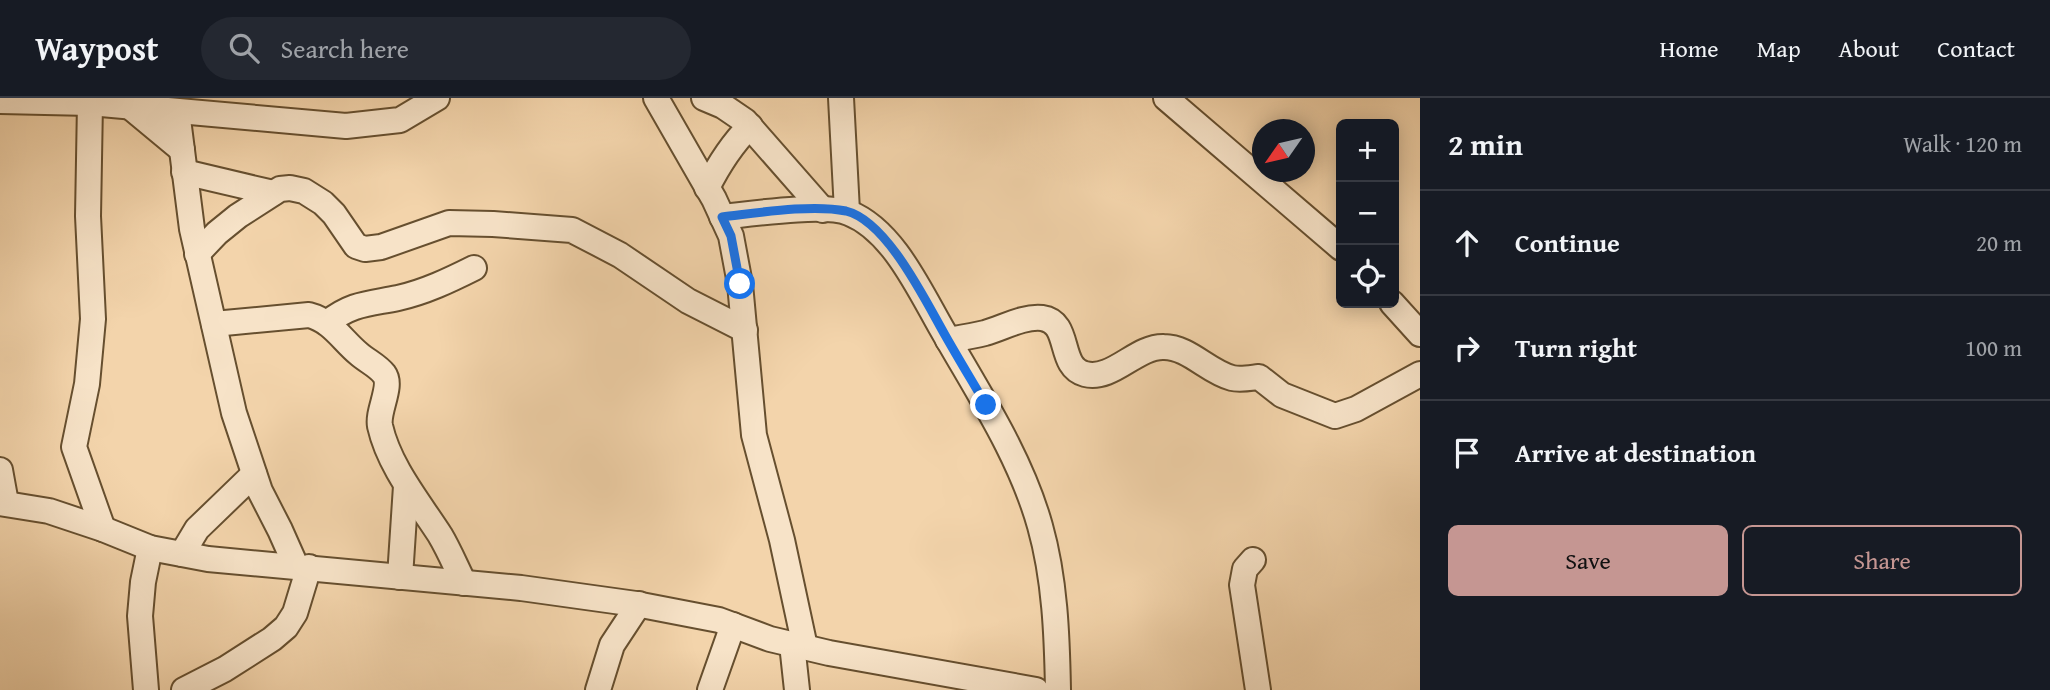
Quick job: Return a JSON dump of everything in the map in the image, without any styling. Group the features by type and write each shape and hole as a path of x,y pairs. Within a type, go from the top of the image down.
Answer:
{"street":[{"path":"0,101 174,106 346,126 400,120 437,98"},
{"path":"656,98 731,236 740,284 754,435 782,540 798,646 797,690"},
{"path":"704,98 723,106 750,126 835,211"},
{"path":"835,211 841,98"},
{"path":"1166,98 1338,245"},
{"path":"73,101 88,216 93,319 87,384 74,447 103,529"},
{"path":"129,106 183,161 274,193"},
{"path":"174,106 197,254 234,413 260,491 302,567 295,612 286,627 272,639 184,690"},
{"path":"707,188 733,143 750,126"},
{"path":"197,254 228,225 280,189 290,188 304,191 323,203 356,246 365,249 381,247 449,223 572,230 620,255 688,301 745,330"},
{"path":"722,217 770,212 835,211 868,223 887,243 921,289 986,405 1028,488 1051,570 1058,652 1058,690"},
{"path":"327,323 361,303 396,298 429,288 474,268"},
{"path":"1397,308 1420,334"},
{"path":"214,324 309,315 327,323 386,377 379,416 380,427 406,485 440,535 464,583"},
{"path":"948,340 985,333 1028,319 1042,318 1051,321 1059,330 1071,366 1086,375 1097,376 1163,346 1181,350 1234,379 1259,377 1282,395 1335,416 1356,409 1420,374"},
{"path":"0,470 3,503 49,511 150,548 208,559 521,588 639,604 719,620 798,646 1036,690"},
{"path":"181,554 197,529 254,474"},
{"path":"400,577 404,548 406,485"},
{"path":"146,690 140,616 150,548"},
{"path":"1253,560 1245,569 1242,585 1258,690"},
{"path":"598,690 612,645 639,604"},
{"path":"710,690 733,625"}],"route":[{"path":"740,284 731,236 722,217 805,209 847,211 868,223 887,243 921,289 986,405"}]}
